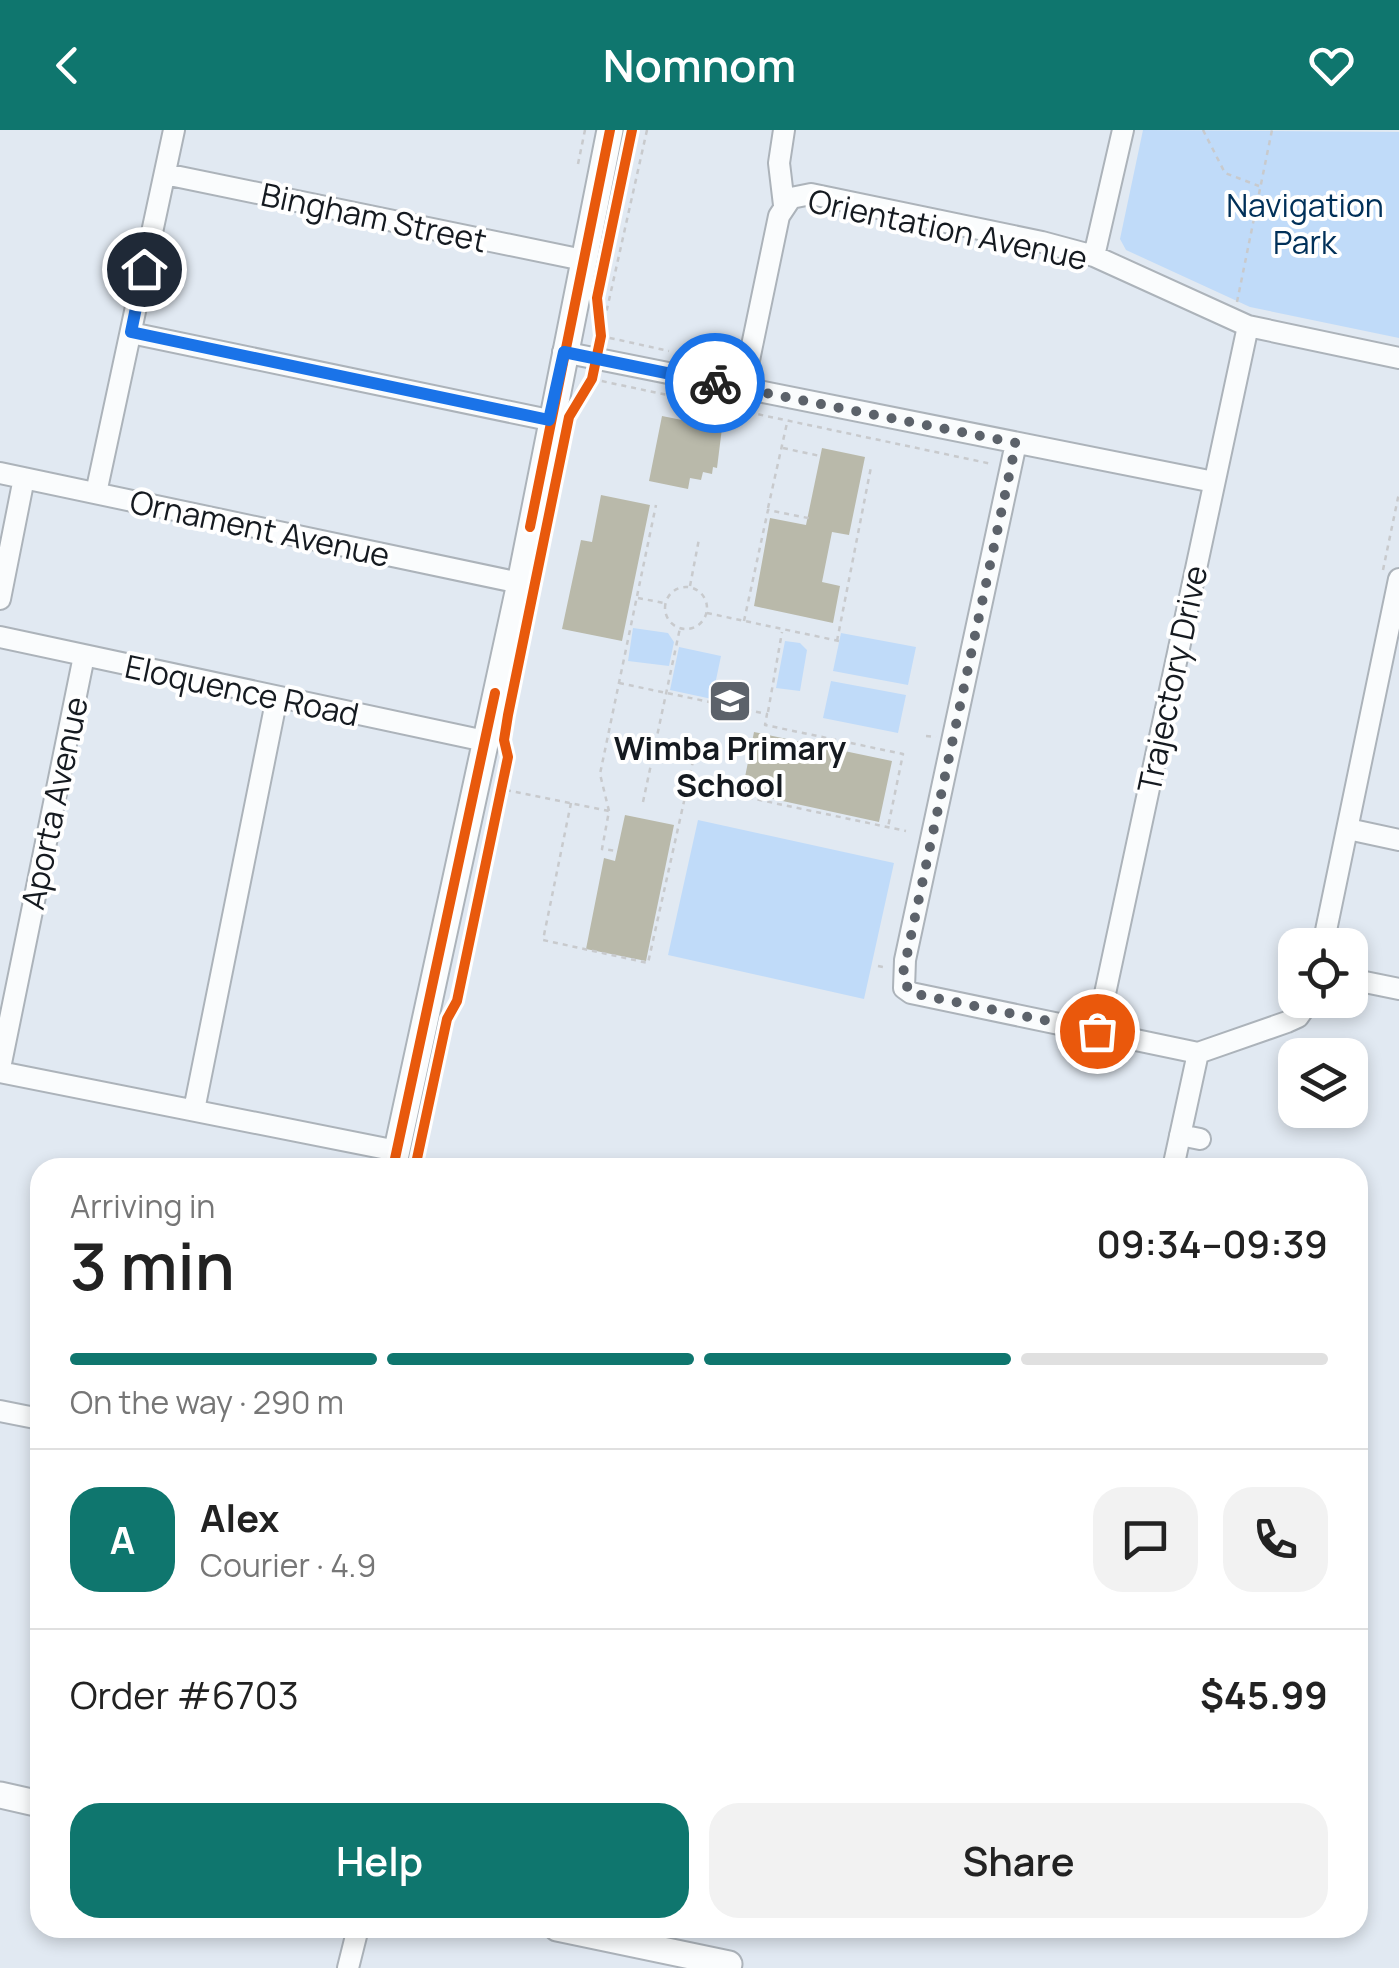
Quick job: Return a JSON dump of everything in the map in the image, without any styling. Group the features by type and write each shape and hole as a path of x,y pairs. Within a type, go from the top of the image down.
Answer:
{"street":[{"path":"96,493 174,130"},
{"path":"395,1158 520,584 549,420 610,130"},
{"name":"Orientation Avenue","path":"743,389 784,206 779,162 784,130"},
{"path":"1094,256 1123,130"},
{"name":"Bingham Street","path":"165,174 583,260"},
{"name":"Orientation Avenue","path":"784,206 791,198 812,194 1094,256 1248,326 1399,358"},
{"name":"Trajectory Drive","path":"1097,1031 1248,326"},
{"path":"131,332 549,420"},
{"path":"564,352 594,369 743,389 1214,482"},
{"path":"1016,443 902,978 911,993 1198,1053 1296,1018"},
{"name":"Ornament Avenue","path":"0,473 520,584"},
{"path":"0,599 24,478"},
{"path":"1327,928 1399,579"},
{"name":"Eloquence Road","path":"0,637 485,741"},
{"name":"Aporta Avenue","path":"0,1070 84,656"},
{"path":"1376,686 1399,691"},
{"path":"194,1110 277,698"},
{"path":"1348,829 1399,840"},
{"path":"1368,983 1399,989"},
{"path":"1178,1158 1190,1137 1198,1053"},
{"path":"0,1070 194,1110 391,1158"},
{"path":"0,1411 30,1417"},
{"path":"0,1795 30,1802"},
{"path":"348,1968 356,1938"},
{"path":"605,1938 729,1964"}],"path":[{"path":"578,164 585,130"},
{"path":"582,394 594,369 646,130"},
{"path":"1203,130 1226,173 1260,186"},
{"path":"1236,303 1272,130"},
{"path":"601,336 597,298 622,176"},
{"path":"601,336 669,351"},
{"path":"594,369 787,421 1010,468"},
{"path":"744,621 787,421"},
{"path":"781,448 820,456"},
{"path":"707,613 838,641 872,468"},
{"path":"617,852 602,848 609,811 600,774 656,505"},
{"path":"768,510 813,519"},
{"path":"690,587 699,538"},
{"path":"680,628 668,618 666,604 675,591 690,587"},
{"path":"680,628 700,624 707,613 706,600 690,587"},
{"path":"636,598 666,604"},
{"path":"644,802 680,628"},
{"path":"782,629 765,724 903,754 888,827"},
{"path":"619,683 767,714"},
{"path":"572,804 543,940 648,963 693,761 655,752"},
{"path":"504,776 503,792 609,811"},
{"path":"688,785 906,831"}],"green space":[{"name":"Navigation Park","path":"1143,130 1399,132 1399,338 1250,307 1126,250 1120,239"},
{"path":"633,628 668,633 674,642 669,666 628,661"},
{"path":"841,633 916,647 908,685 833,671"},
{"path":"785,641 800,643 807,650 800,691 776,688"},
{"path":"679,647 721,656 712,699 670,690"},
{"path":"831,681 906,695 898,733 823,718"},
{"path":"698,820 894,863 864,999 668,955"}],"building":[{"path":"662,416 722,428 717,468 713,467 712,474 703,472 701,480 690,478 688,489 649,481"},
{"path":"822,448 865,457 849,535 832,532 822,582 840,586 833,623 754,606 770,518 806,525"},
{"path":"601,495 650,505 622,641 562,629 581,540 592,542"},
{"path":"754,732 892,761 879,822 742,792"},
{"path":"625,815 674,825 646,961 586,949 604,858 615,861"}],"cycle path":[{"path":"530,527 610,130"},
{"path":"417,1158 447,1019 457,1001 508,757 504,740 508,715 569,417 592,379 601,336 597,298 632,130"},
{"path":"395,1158 495,693"}],"way so far":[{"path":"715,383 1016,443 902,978 904,988 911,993 1097,1031"}],"place":[{"name":"Wimba Primary School","path":"730,701"}],"route":[{"path":"144,269 131,332 549,420 564,352 715,383"}]}
